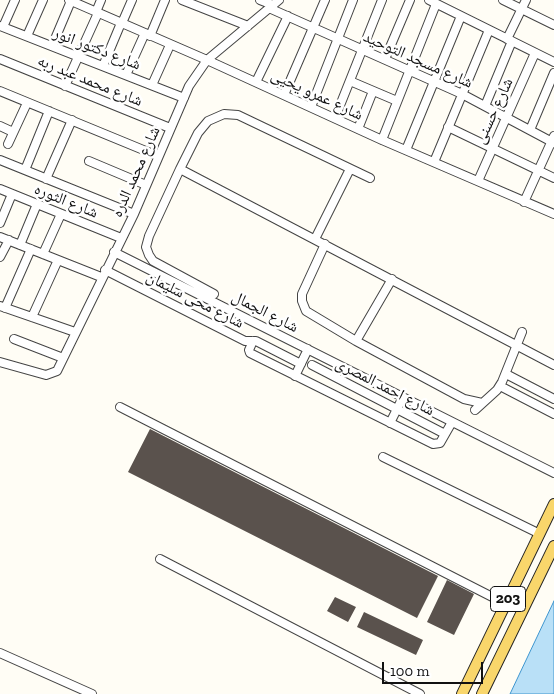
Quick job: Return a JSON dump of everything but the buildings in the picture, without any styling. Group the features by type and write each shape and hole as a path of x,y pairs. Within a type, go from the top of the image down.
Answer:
{"main road":[{"name":"203","path":"462,694 554,504"},
{"name":"203","path":"482,694 554,546"}],"street":[{"path":"2,26 15,0"},
{"path":"27,36 44,0"},
{"path":"52,46 70,0"},
{"name":"شارع عمرو يحيى","path":"70,0 382,140 554,214"},
{"path":"65,86 97,12 100,0"},
{"path":"103,66 132,0"},
{"path":"126,75 165,0"},
{"path":"182,0 248,26"},
{"name":"شارع مسجد التوحيد","path":"260,0 274,4 288,16 462,94 553,140"},
{"path":"284,95 325,0"},
{"path":"311,107 353,0"},
{"path":"335,118 382,0"},
{"path":"385,59 410,0"},
{"path":"503,0 554,25"},
{"path":"485,106 526,0"},
{"path":"382,140 409,70 432,2 554,62"},
{"name":"شارع محمد الدره","path":"0,362 46,375 57,371 103,273 134,214 184,98 207,60 274,4"},
{"path":"256,82 288,16"},
{"path":"406,150 461,16"},
{"name":"شارع دكتور انور","path":"2,26 184,98"},
{"path":"434,162 489,30"},
{"path":"152,85 170,44"},
{"name":"شارع حسنى","path":"478,181 535,53"},
{"name":"شارع محمد عبد ربه","path":"0,59 170,128"},
{"path":"530,130 554,73"},
{"path":"350,81 397,101"},
{"path":"0,91 158,156"},
{"path":"358,129 373,91"},
{"path":"8,144 27,103"},
{"path":"25,170 49,111"},
{"path":"214,294 154,261 147,251 146,243 200,128 212,119 228,114 238,115 370,178"},
{"path":"46,179 72,120"},
{"path":"0,126 13,132"},
{"path":"448,127 554,178"},
{"path":"524,202 553,140"},
{"path":"0,160 134,214"},
{"path":"89,161 146,185"},
{"path":"180,169 554,365"},
{"path":"314,239 350,169"},
{"name":"شارع الثوره","path":"0,189 121,238"},
{"path":"0,223 12,194"},
{"path":"20,245 36,204"},
{"path":"43,254 61,214"},
{"name":"شارع محى سليمان","path":"0,237 58,260 103,273 245,341 253,341 301,364"},
{"path":"0,257 9,240"},
{"path":"325,244 302,294 302,305 308,314 464,399 482,403"},
{"path":"31,249 3,307 75,332"},
{"name":"شارع الجمال","path":"114,252 554,473"},
{"path":"32,317 58,260"},
{"path":"356,341 392,279"},
{"path":"475,410 500,386 522,332"},
{"path":"14,339 63,358"},
{"path":"253,341 249,350 250,353 436,445 440,444 452,422"},
{"path":"295,376 308,349"},
{"name":"شارع احمد المصرى","path":"312,364 446,434"},
{"path":"506,374 554,399"},
{"path":"343,399 350,384"},
{"path":"374,396 380,386"},
{"path":"500,386 554,414"},
{"path":"390,423 403,397"},
{"path":"120,407 506,604"},
{"path":"383,458 540,534"},
{"path":"160,559 420,694"},
{"path":"0,653 92,694"}],"water":[{"path":"554,601 554,694 510,694"}]}
